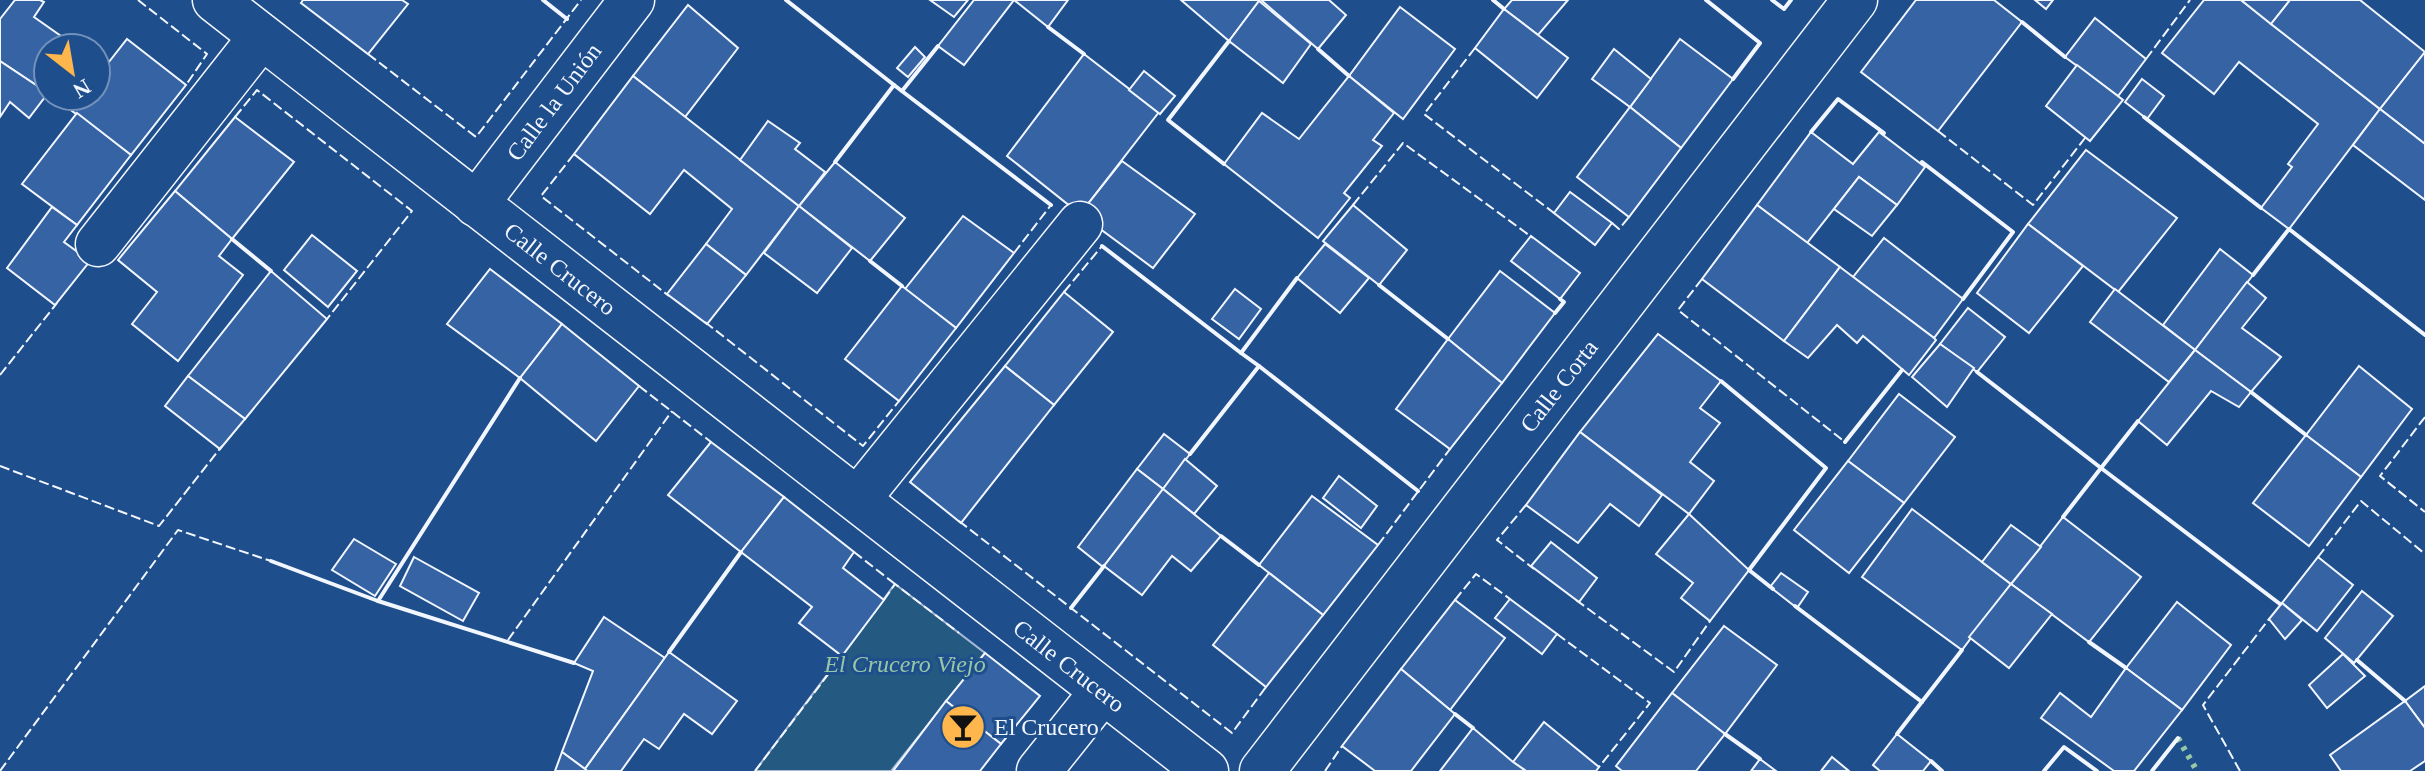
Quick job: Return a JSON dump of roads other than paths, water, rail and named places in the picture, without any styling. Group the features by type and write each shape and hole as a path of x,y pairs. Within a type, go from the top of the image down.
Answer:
{"street":[{"name":"Calle Crucero","path":"215,0 1206,771"},
{"name":"Calle la Unión","path":"476,204 632,0"},
{"name":"Calle Corta","path":"1262,771 1855,0"},
{"path":"98,244 261,37"},
{"path":"858,499 1080,224"},
{"path":"1039,771 1102,692"}],"place":[{"name":"El Crucero","path":"963,727"}],"park label":[{"name":"El Crucero Viejo","path":"905,664"}]}
